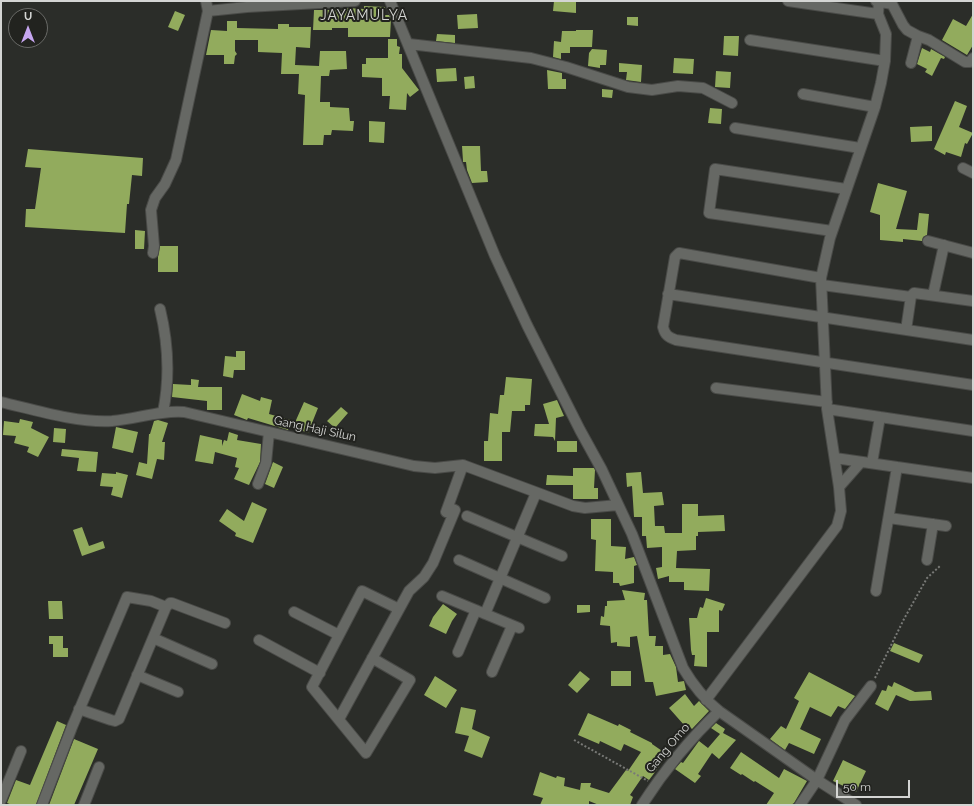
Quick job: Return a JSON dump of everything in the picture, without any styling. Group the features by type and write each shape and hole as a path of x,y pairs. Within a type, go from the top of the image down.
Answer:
{"street":[{"path":"153,253 154,246 151,210 155,198 165,184 176,160 208,11 206,1"},
{"path":"208,11 355,1"},
{"path":"390,1 495,256 527,325 602,470 638,549 682,668 692,684 706,700 719,711 817,780 856,805"},
{"path":"788,1 878,14"},
{"path":"706,700 837,526 841,511 827,406 822,281 832,231 881,83 885,61 886,34 878,14 878,1 892,4 907,30 935,43 965,62 970,62 973,58"},
{"path":"911,63 918,36"},
{"path":"750,40 885,61"},
{"path":"409,44 531,58 566,67 628,88 652,90 678,86 703,88 732,103"},
{"path":"804,94 874,107"},
{"path":"735,128 860,148"},
{"path":"963,168 973,173"},
{"path":"832,231 709,213 715,169 846,189"},
{"path":"928,241 973,253"},
{"path":"933,295 944,245"},
{"path":"911,297 679,253 675,257 663,327 664,333 668,337 676,340 973,385"},
{"path":"906,330 911,297 913,293 916,292 973,301"},
{"path":"668,294 973,340"},
{"path":"160,309 165,330 167,377 166,399 163,412"},
{"path":"716,388 827,406 880,417 973,431"},
{"name":"Gang Haji Silun","path":"1,402 91,421 113,421 163,412 184,412 414,466 435,468 463,465 579,508 618,505"},
{"path":"872,463 880,417"},
{"path":"258,484 266,463 269,432"},
{"path":"835,458 973,478"},
{"path":"839,487 861,462"},
{"path":"339,719 409,591 424,577 433,563 448,507 463,465"},
{"path":"876,590 897,467"},
{"path":"458,652 500,578 536,493"},
{"path":"467,516 562,556"},
{"path":"889,518 946,526"},
{"path":"927,560 934,524"},
{"path":"459,560 545,598"},
{"path":"372,658 410,680 366,752 312,687 362,590 399,609"},
{"path":"442,596 515,627 492,672"},
{"path":"42,805 126,598 130,597 144,600 166,607"},
{"path":"80,709 111,720 117,720 166,607 170,603 225,623"},
{"path":"294,612 339,635"},
{"path":"153,638 212,664"},
{"path":"259,640 320,673"},
{"path":"137,675 178,692"},
{"path":"800,805 817,780 845,720 871,686"},
{"name":"Gang Omo","path":"642,805 654,785 689,741 719,711"},
{"path":"1,800 21,751"},
{"path":"84,805 99,767"}],"path":[{"path":"871,686 904,619 927,578 940,566"},
{"path":"574,740 614,761 654,785"}],"building":[{"path":"554,1 576,1 576,13 553,11"},
{"path":"364,6 385,7 385,15 389,15 391,19 390,37 348,37 348,28 313,30 314,10 346,10 346,8 364,9"},
{"path":"175,11 185,15 178,31 168,27"},
{"path":"477,14 478,28 458,29 457,15"},
{"path":"973,14 973,45 967,55 942,40 953,19 966,26"},
{"path":"627,17 638,17 638,26 627,25"},
{"path":"227,21 237,21 237,28 278,29 278,24 289,24 289,27 311,27 310,48 296,47 295,65 319,66 320,51 346,51 347,69 330,70 329,76 321,76 320,102 330,102 330,107 349,108 350,121 354,121 353,131 332,130 331,135 324,135 323,145 303,145 305,95 298,94 299,74 281,74 282,53 258,52 258,40 235,40 235,51 237,54 235,56 234,64 224,64 224,55 206,55 211,30 227,31"},
{"path":"593,30 592,47 570,47 570,53 561,53 561,59 553,57 554,41 561,42 562,31"},
{"path":"437,34 455,35 455,43 436,41"},
{"path":"724,36 739,36 738,56 723,55"},
{"path":"388,39 397,39 397,46 400,47 399,54 402,54 402,68 419,90 410,97 407,93 406,110 389,109 390,96 382,96 382,78 362,77 362,64 366,64 366,58 388,58"},
{"path":"922,48 930,52 931,49 945,57 944,59 941,58 932,76 925,72 927,69 917,64"},
{"path":"592,49 607,50 606,65 600,65 600,68 588,66 589,53"},
{"path":"674,58 694,59 693,74 673,73"},
{"path":"619,63 642,65 641,82 626,80 627,72 619,72"},
{"path":"456,68 457,81 437,82 436,69"},
{"path":"547,70 562,73 562,79 566,79 566,89 548,89"},
{"path":"716,71 731,72 730,88 715,87"},
{"path":"474,76 475,88 465,89 464,77"},
{"path":"602,89 613,90 612,98 602,97"},
{"path":"955,101 967,106 959,127 973,133 967,144 965,143 961,157 946,152 945,155 934,149"},
{"path":"710,108 722,109 721,124 708,123"},
{"path":"369,121 385,122 384,143 369,142"},
{"path":"932,126 932,141 911,142 910,127"},
{"path":"462,146 480,146 481,171 487,171 488,182 472,183 467,170 466,162 463,162"},
{"path":"28,149 143,158 142,176 132,175 129,204 127,204 125,233 25,227 26,209 35,209 41,168 25,167"},
{"path":"878,183 907,191 896,229 917,230 919,213 929,214 927,235 923,237 922,241 903,239 903,242 880,240 880,215 870,212"},
{"path":"135,230 145,231 144,249 135,249"},
{"path":"160,246 178,246 178,272 158,272"},
{"path":"236,351 245,351 245,370 234,370 233,378 223,376 225,356 236,357"},
{"path":"506,377 532,379 530,405 525,405 525,411 512,411 510,432 502,432 502,461 484,461 484,441 488,441 490,413 498,414 500,395 504,395"},
{"path":"191,379 199,380 198,387 222,387 222,410 207,410 207,401 172,397 173,384 191,385"},
{"path":"242,394 260,401 261,397 272,400 269,414 291,420 288,430 248,418 247,420 234,415"},
{"path":"557,400 564,416 556,418 555,441 553,437 534,436 535,424 549,424 543,404"},
{"path":"304,402 318,408 308,433 293,427"},
{"path":"341,407 348,413 335,428 327,421"},
{"path":"20,419 33,422 31,428 49,437 38,457 27,452 29,447 14,443 16,436 3,435 4,421 19,423"},
{"path":"158,420 168,423 162,442 165,442 164,460 157,459 152,479 136,475 139,462 147,464 149,434 154,421"},
{"path":"116,427 138,432 133,453 112,448"},
{"path":"54,428 66,429 65,443 53,442"},
{"path":"229,432 238,435 237,440 261,444 260,462 249,485 234,479 239,468 235,467 237,458 215,452 213,464 195,461 200,435 222,440 222,446 224,440 227,441"},
{"path":"557,441 577,441 577,452 557,452"},
{"path":"62,449 98,452 96,472 77,471 79,458 61,456"},
{"path":"273,462 283,467 274,488 265,484"},
{"path":"573,468 594,468 594,488 598,488 598,499 573,499 573,485 546,485 547,475 573,476"},
{"path":"116,472 128,475 122,498 111,495 113,487 100,486 102,473 116,474"},
{"path":"641,472 643,493 662,492 664,505 654,506 655,526 664,526 665,533 682,533 682,504 698,504 698,516 724,515 725,531 698,532 698,536 696,536 696,550 677,551 676,568 710,569 709,591 684,590 684,582 669,582 669,576 658,579 656,568 662,567 662,547 647,548 646,536 642,536 642,517 634,517 632,486 627,487 626,473"},
{"path":"252,502 267,509 253,543 235,536 236,533 219,521 227,509 244,521"},
{"path":"591,519 611,519 611,546 626,547 625,559 634,557 637,565 634,566 634,583 620,586 619,583 613,583 613,572 595,571 596,540 591,539"},
{"path":"82,527 89,546 103,541 105,548 82,556 73,530"},
{"path":"622,590 645,593 644,600 647,600 649,636 656,636 655,646 663,646 663,655 670,654 676,667 678,682 684,681 686,690 656,696 653,682 645,682 637,636 630,637 630,647 617,646 617,642 611,643 610,626 600,625 601,616 604,617 607,601 625,600"},
{"path":"706,598 725,604 722,611 719,610 719,632 707,632 707,667 694,666 695,655 692,655 691,650 689,618 697,618 700,607 703,608"},
{"path":"48,601 62,601 63,619 49,619"},
{"path":"443,604 457,614 446,634 429,626 433,617"},
{"path":"577,605 590,605 590,612 577,613"},
{"path":"49,636 63,636 63,648 68,648 68,657 53,657 53,644 49,644"},
{"path":"894,643 923,655 919,663 890,651"},
{"path":"580,671 590,679 577,693 568,685"},
{"path":"611,671 631,671 631,686 611,686"},
{"path":"809,672 855,696 845,709 838,706 831,717 810,707 800,729 821,739 814,754 789,743 785,750 770,739 781,726 786,729 799,701 794,698"},
{"path":"435,676 457,690 446,708 424,695"},
{"path":"894,682 915,692 931,691 932,700 910,701 896,695 888,711 875,704 882,690 886,691 888,685 892,687"},
{"path":"685,694 694,706 699,701 709,711 692,729 686,723 684,725 669,708"},
{"path":"461,707 476,710 472,729 490,737 482,758 464,751 469,736 455,733"},
{"path":"588,713 631,730 630,732 652,743 668,755 649,780 643,776 630,795 633,797 630,805 599,805 589,801 589,805 540,805 543,798 533,795 540,772 556,778 557,776 565,778 564,786 580,790 581,783 591,783 590,787 609,793 626,770 628,771 641,752 624,744 621,751 600,741 599,744 578,735"},
{"path":"57,721 66,725 36,805 12,805 7,803 16,780 30,785"},
{"path":"716,723 725,729 723,733 736,740 719,759 712,753 698,774 701,776 695,783 675,769 681,762 683,763 699,741 708,748 720,734 711,728"},
{"path":"74,739 98,749 74,805 49,805"},
{"path":"741,752 779,778 784,769 807,781 794,803 791,805 766,805 774,793 730,768"},
{"path":"843,760 866,771 856,792 833,781"}],"district":[{"name":"JAYAMULYA","path":"364,16"}]}
